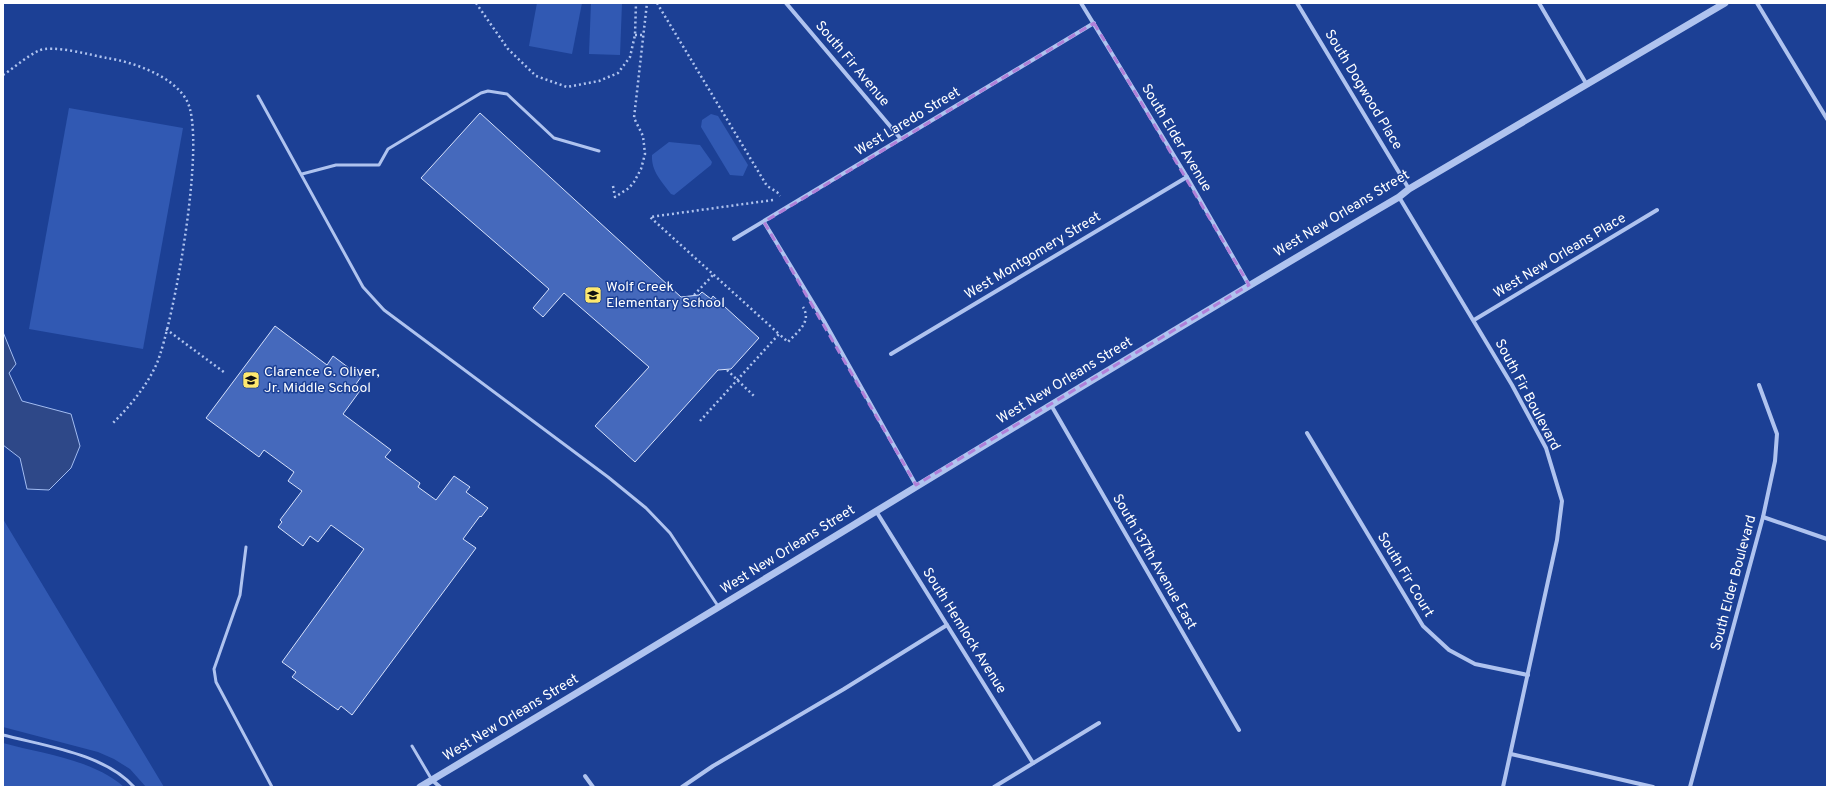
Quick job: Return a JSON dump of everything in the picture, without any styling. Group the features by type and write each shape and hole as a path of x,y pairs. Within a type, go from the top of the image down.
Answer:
{"street":[{"name":"South Fir Avenue","path":"786,3 901,139"},
{"name":"South Elder Avenue","path":"1081,3 1187,177 1249,285"},
{"name":"South Dogwood Place","path":"1297,3 1409,188"},
{"path":"1538,3 1587,84"},
{"name":"West New Orleans Street","path":"420,787 433,783 876,510 1249,285 1399,197 1409,188 1725,3"},
{"path":"1757,3 1827,119"},
{"name":"West Laredo Street","path":"734,239 1094,23"},
{"name":"West Montgomery Street","path":"891,354 1187,177"},
{"name":"South Fir Boulevard","path":"1399,197 1474,320 1512,385 1546,448 1562,502 1557,540 1503,787"},
{"name":"West New Orleans Place","path":"1474,320 1657,210"},
{"path":"764,222 824,321 916,486"},
{"name":"South Elder Boulevard","path":"1690,787 1763,518 1775,461 1777,434 1759,384"},
{"name":"South 137th Avenue East","path":"1051,405 1239,730"},
{"name":"South Fir Court","path":"1307,433 1423,626 1449,650 1475,664 1528,675"},
{"name":"South Hemlock Avenue","path":"876,510 1033,763"},
{"path":"1763,518 1827,539"},
{"path":"682,787 713,766 844,689 946,625"},
{"path":"994,787 1099,723"},
{"path":"1511,754 1653,787"},
{"path":"585,776 593,787"},
{"path":"433,783 440,787"}],"lane":[{"path":"302,174 336,165 379,165 388,150 481,93 488,91 507,94 554,138 600,151"},
{"path":"258,96 363,287 384,310 608,477 646,508 670,533 719,608"},
{"path":"246,547 240,595 214,669 216,682 272,787"},
{"path":"3,735 88,758 109,767 129,781 134,787"},
{"path":"412,746 433,783"}],"path":[{"path":"476,3 508,49 536,76 568,87 599,81 618,73 630,57 635,35 636,3"},
{"path":"613,186 615,197 629,188 638,175 643,162 644,141 641,130 634,118 647,3"},
{"path":"657,3 767,186 777,192 780,196"},
{"path":"635,35 643,35"},
{"path":"3,75 39,50 54,49 119,60 159,75 177,89 187,101 192,116 194,137 190,190 181,267 158,361 142,390 112,424"},
{"path":"773,200 650,217 788,342 806,321 807,314 803,307"},
{"path":"694,295 714,274"},
{"path":"166,329 226,373"},
{"path":"700,421 779,334"},
{"path":"727,370 754,396"}],"highlighted area":[{"path":"1094,23 1249,285 916,485 764,222"}],"shaded area":[{"path":"537,3 582,3 572,54 529,46"},
{"path":"591,3 622,3 620,55 589,54"},
{"path":"69,108 183,128 143,349 29,329"},
{"path":"711,114 718,116 748,165 743,176 730,175 701,127 702,120"},
{"path":"669,142 700,145 712,162 711,165 674,195 671,194 658,176 652,161 652,155"},
{"path":"3,332 16,364 9,373 22,401 71,414 80,446 71,468 49,490 27,489 20,458 3,445"},
{"path":"3,519 164,787 146,787 130,769 114,759 98,752 3,727"},
{"path":"3,743 50,754 82,764 97,770 124,787 3,787"}],"building":[{"path":"480,113 681,297 699,295 702,292 711,299 713,296 759,338 731,369 718,370 635,462 595,426 649,367 564,293 543,317 533,308 549,289 421,178"},
{"path":"275,326 327,365 333,356 361,377 356,384 362,388 343,414 391,450 385,457 420,483 418,487 436,500 454,476 470,487 466,492 488,508 481,517 480,516 463,539 476,548 352,715 341,706 338,710 292,677 296,672 282,662 364,549 331,525 318,542 310,536 303,546 278,527 282,522 280,520 302,491 288,481 294,472 264,450 259,457 206,418"}],"place":[{"name":"Wolf Creek Elementary School","path":"593,295"},
{"name":"Clarence G. Oliver, Jr. Middle School","path":"251,380"}]}
